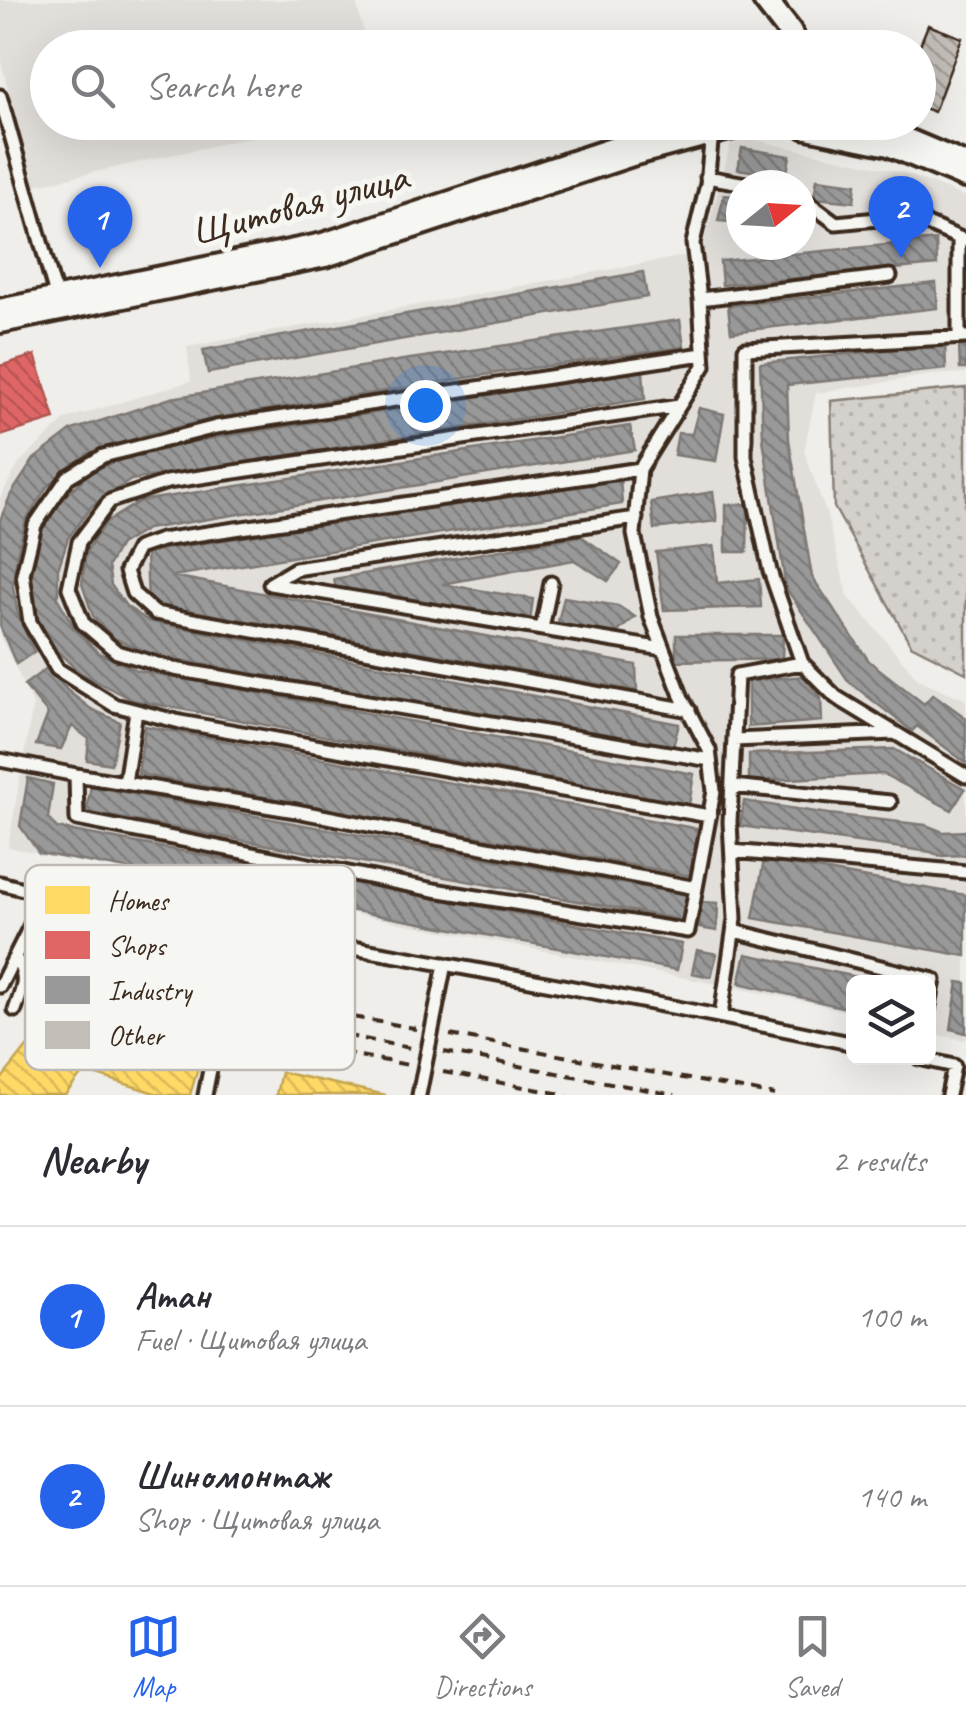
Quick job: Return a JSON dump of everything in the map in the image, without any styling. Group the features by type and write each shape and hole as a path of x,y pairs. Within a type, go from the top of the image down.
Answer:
{"street":[{"path":"768,1 789,30"},
{"name":"Щитовая улица","path":"0,316 324,250 665,140"},
{"path":"895,140 966,171"}],"lane":[{"path":"0,96 59,304"},
{"path":"355,874 688,931 714,791 709,750 688,710 652,617 634,534 640,469 704,366 693,243 718,140"},
{"path":"707,177 726,180"},
{"path":"816,208 836,223 909,216 962,239 963,337 746,349 746,457 770,571 802,664 836,697 966,776"},
{"path":"700,299 890,276"},
{"path":"703,354 216,426 103,456 68,476 35,526 22,574 30,622 57,670 114,705 180,722 709,816"},
{"path":"678,406 166,482 110,501 79,542 69,588 83,623 117,652 174,668 710,760"},
{"path":"640,469 161,540 138,548 126,571 133,594 155,613 688,710"},
{"path":"636,518 295,570 270,584 664,649"},
{"path":"542,629 551,583"},
{"path":"721,1016 735,919 732,786 736,675 802,664"},
{"path":"125,782 136,710"},
{"path":"734,740 894,733"},
{"path":"0,760 696,888"},
{"path":"76,774 77,819 308,865"},
{"path":"732,786 890,802"},
{"path":"732,851 966,872"},
{"path":"0,883 25,890"},
{"path":"734,931 914,975"},
{"path":"0,986 24,939"},
{"path":"355,948 846,1042"},
{"path":"15,957 25,980 16,1010"},
{"path":"419,1095 446,964"},
{"path":"936,1062 954,1066 948,1095"},
{"path":"205,1095 211,1070"}],"path":[{"path":"355,1017 414,1028 412,1048"},
{"path":"449,1035 775,1095"},
{"path":"355,1055 408,1065"},
{"path":"442,1072 567,1095"}],"shaded area":[{"path":"0,0 355,0 363,30 30,30 30,140 239,140 32,186 0,57"},
{"path":"732,140 756,140 905,173 966,197 966,373 816,393 804,451 826,513 848,596 918,679 966,700 966,1040 936,1035 936,975 846,975 846,1012 355,914 355,865 101,865 8,847 33,704 0,636 0,497 20,462 66,419 191,381 187,347 701,253"},
{"path":"966,388 966,673 911,645 834,507 831,401"}],"building: Homes":[{"path":"25,1050 25,1070 197,1070 190,1095 161,1095 84,1071 65,1095 0,1095 0,1081"},
{"path":"281,1072 386,1095 276,1095"}],"building: Shops":[{"path":"35,355 55,419 0,436 0,366"}],"building: Industry":[{"path":"742,148 790,156 787,170 738,169"},
{"path":"817,179 856,184 854,202 816,198"},
{"path":"724,195 726,195 726,222 718,221"},
{"path":"936,240 937,265 722,285 720,261 816,260 816,252"},
{"path":"643,272 647,297 208,373 203,350"},
{"path":"936,283 938,308 731,332 728,306"},
{"path":"680,320 684,347 211,419 87,454 47,487 26,520 13,587 18,615 34,652 16,664 0,626 0,520 11,494 34,459 72,430 171,398"},
{"path":"945,344 946,369 787,385 789,440 812,577 869,661 924,704 933,694 966,718 966,763 917,726 912,731 849,682 786,588 763,439 760,363"},
{"path":"959,345 966,345 966,369 960,369"},
{"path":"643,371 645,399 131,480 93,505 68,538 58,569 58,599 74,627 99,653 136,670 694,774 689,805 133,700 80,673 57,651 36,616 29,575 39,534 59,501 91,472 138,450"},
{"path":"699,408 724,414 716,461 674,455 678,433 692,434"},
{"path":"630,426 635,450 147,529 120,545 108,566 111,585 126,606 148,621 679,724 672,750 158,656 115,639 93,616 82,584 86,552 105,523 140,501"},
{"path":"620,479 622,504 173,576 636,665 637,691 148,603 146,552"},
{"path":"713,492 717,521 654,529 651,502"},
{"path":"748,504 747,552 726,552 726,505"},
{"path":"581,536 621,564 608,581 574,560 442,584 533,599 530,622 386,594 337,594 334,579"},
{"path":"714,546 717,583 759,579 761,607 664,610 656,552"},
{"path":"564,597 618,606 635,617 614,635 557,626"},
{"path":"676,635 783,635 782,659 676,661"},
{"path":"47,668 91,709 120,722 111,764 87,760 89,739 72,726 61,749 36,745 48,714 24,685"},
{"path":"804,676 821,698 822,721 748,727 748,681"},
{"path":"145,726 699,829 692,876 138,774"},
{"path":"894,749 965,789 952,810 883,774 749,781 749,754"},
{"path":"28,778 53,784 48,818 57,828 256,865 104,865 39,853 20,826"},
{"path":"91,786 687,895 682,920 86,812"},
{"path":"744,801 926,825 943,832 966,831 966,855 940,856 740,826"},
{"path":"764,860 966,895 966,956 753,918"},
{"path":"355,883 682,944 677,970 355,911"},
{"path":"701,902 718,903 717,931 699,928"},
{"path":"697,950 717,954 711,977 692,973"},
{"path":"746,954 847,975 846,1008 739,983"},
{"path":"958,982 966,983 966,1033 951,1029"}],"building: Other":[{"path":"928,25 962,38 936,107 936,30 926,30"}],"place":[{"name":"Шиномонтаж","path":"901,258"},
{"name":"Атан","path":"100,268"}]}
